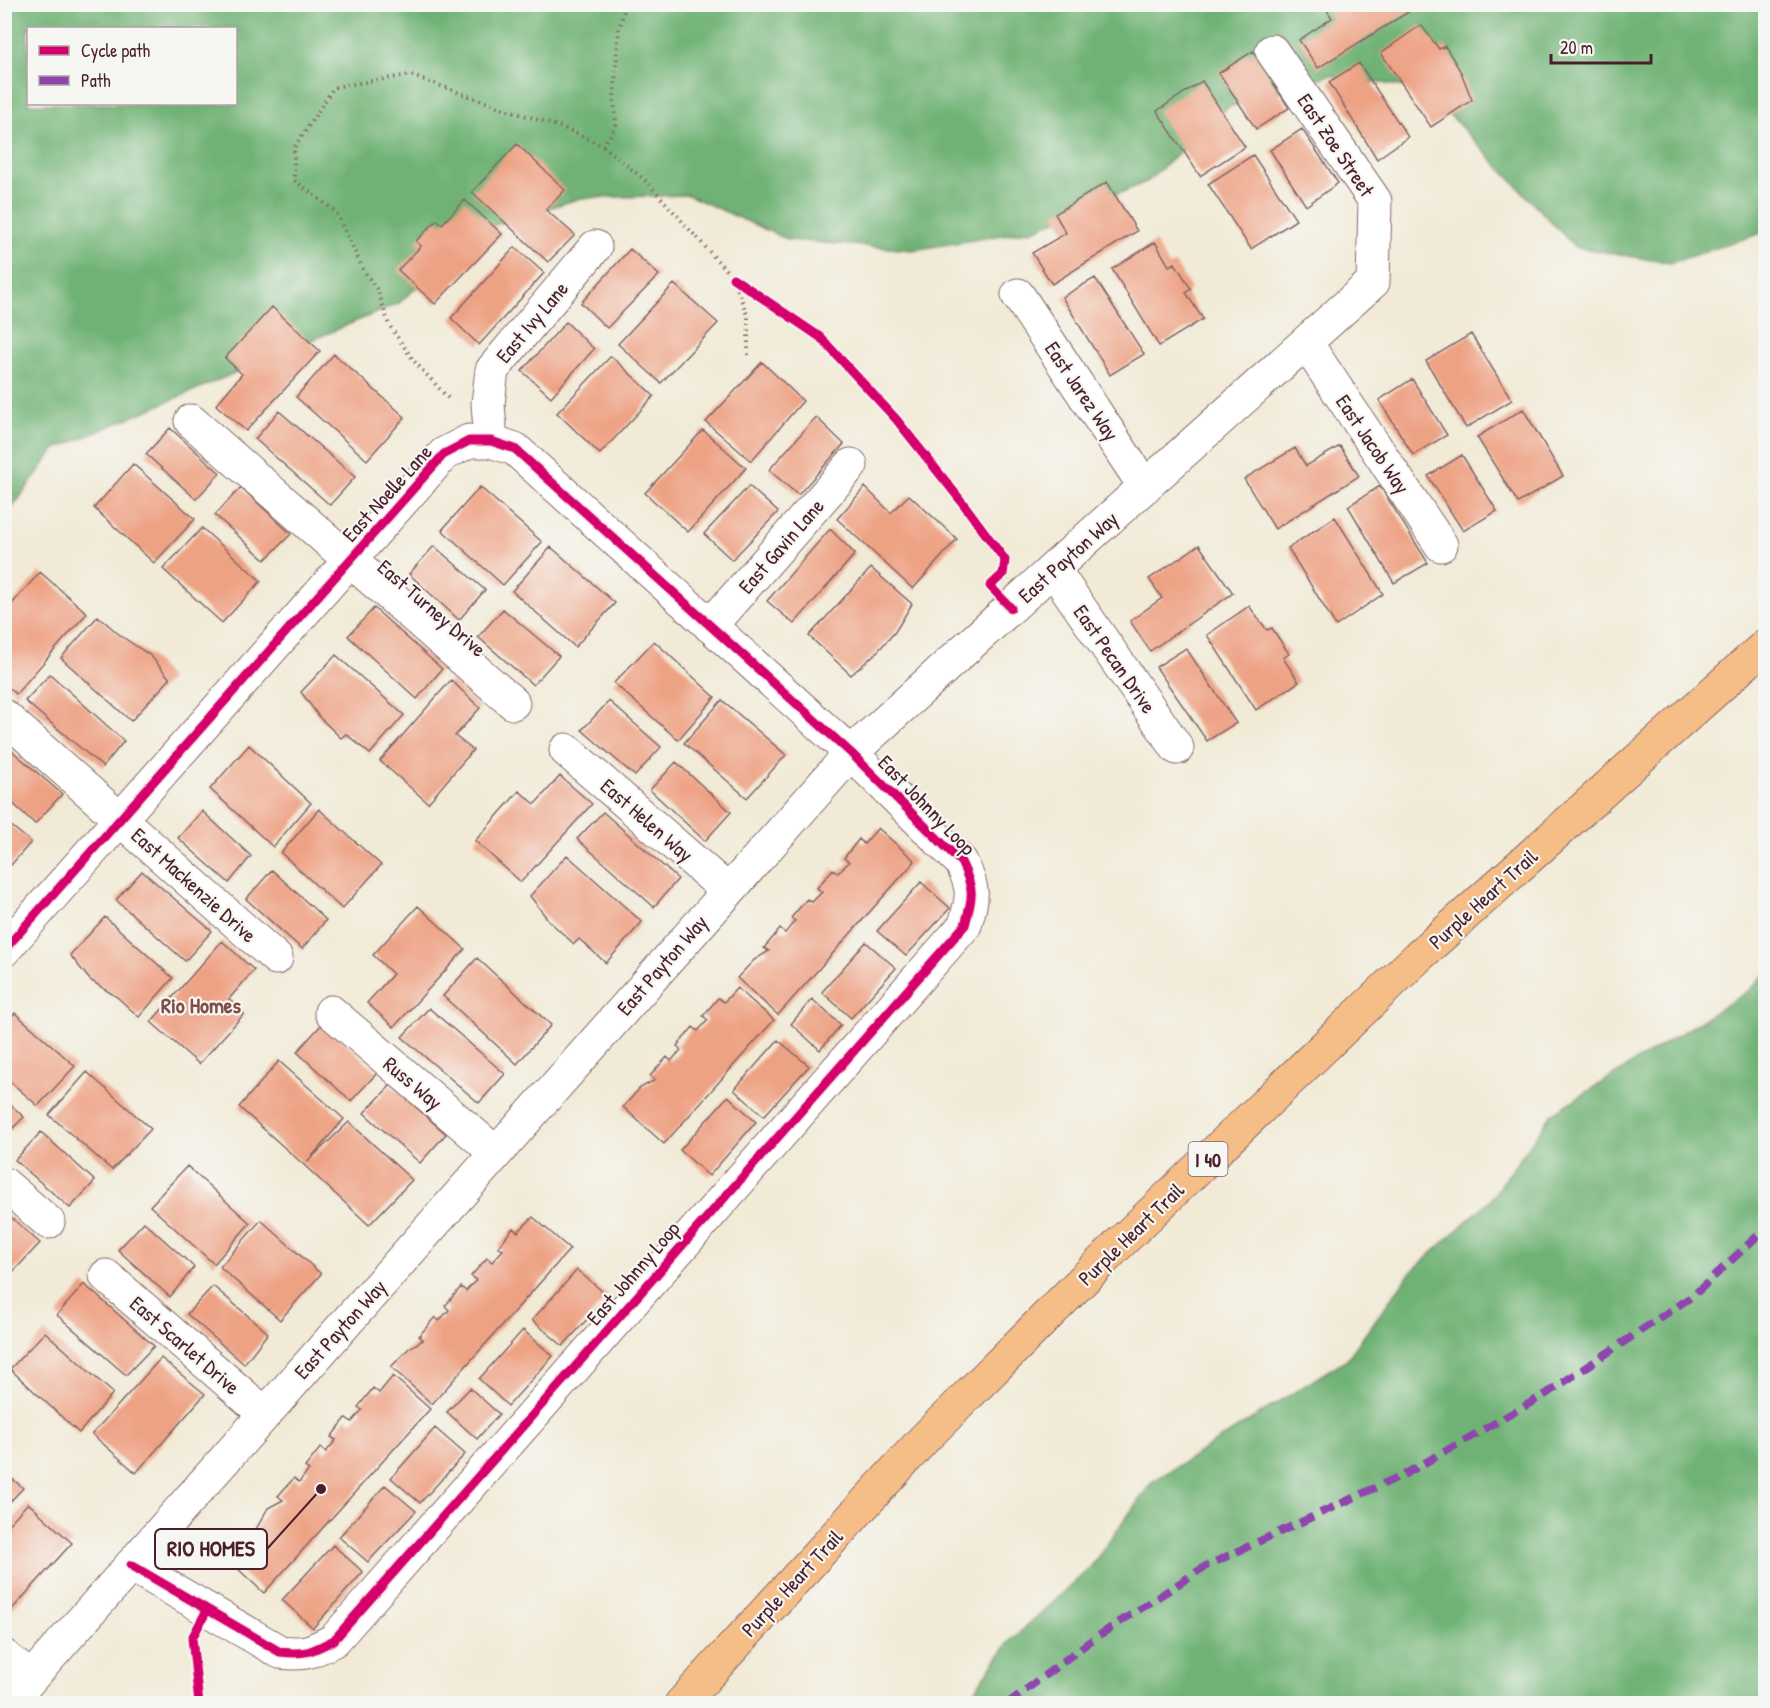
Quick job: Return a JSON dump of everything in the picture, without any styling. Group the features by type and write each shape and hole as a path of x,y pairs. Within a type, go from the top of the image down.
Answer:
{"highway":[{"name":"Purple Heart Trail","path":"681,1704 924,1439 1118,1245 1419,956 1766,645"}],"street":[{"name":"East Zoe Street","path":"1272,51 1375,201 1373,282"},
{"name":"East Ivy Lane","path":"490,441 488,404 492,370 595,248"},
{"name":"East Payton Way","path":"8,1704 851,753 1373,282"},
{"name":"East Jarez Way","path":"1018,295 1145,487"},
{"name":"East Jacob Way","path":"1306,343 1441,545"},
{"name":"East Turney Drive","path":"192,421 513,703"},
{"name":"East Noelle Lane","path":"4,950 444,454 469,441 490,441 515,449 851,753"},
{"name":"East Gavin Lane","path":"710,626 851,465"},
{"name":"East Pecan Drive","path":"1053,569 1177,748"},
{"name":"East Mackenzie Drive","path":"4,716 276,958"},
{"name":"East Helen Way","path":"566,750 728,891"},
{"name":"East Johnny Loop","path":"131,1565 280,1652 299,1654 334,1640 965,925 972,902 972,882 962,862 851,753"},
{"name":"Russ Way","path":"331,1012 496,1153"},
{"path":"4,1184 48,1222"},
{"name":"East Scarlet Drive","path":"106,1276 265,1414"},
{"path":"4,1656 31,1678"}],"path":[{"path":"603,146 616,126 614,98 619,27 626,4"},
{"path":"448,398 414,361 389,326 378,291 364,272 336,212 294,180 294,148 334,87 410,75 567,129 603,146 647,182 733,278 743,284"},
{"path":"733,278 748,316 748,358"}],"green space":[{"path":"5,5 1765,5 1765,232 1670,263 1575,247 1426,90 1330,75 1228,107 1148,181 1033,230 913,250 789,240 688,195 581,198 479,230 399,303 54,450 5,518"},
{"path":"1765,974 1765,1703 965,1703 1010,1641 1090,1568 1152,1482 1347,1359 1410,1273 1490,1200 1552,1114 1747,992"}],"building":[{"path":"1323,4 1406,4 1410,11 1318,68 1299,40 1332,18"},
{"path":"1421,25 1439,49 1445,46 1461,72 1472,100 1431,127 1381,53"},
{"path":"1253,51 1289,108 1256,129 1219,73"},
{"path":"1359,63 1408,137 1377,159 1329,82"},
{"path":"1202,81 1245,147 1200,176 1157,111"},
{"path":"1302,129 1338,183 1306,206 1270,150"},
{"path":"517,144 565,190 546,210 575,235 548,262 472,192"},
{"path":"1253,155 1296,220 1251,249 1208,184"},
{"path":"1107,182 1137,231 1052,284 1032,253 1066,233 1055,214"},
{"path":"465,200 502,234 435,304 398,270 421,246 416,241 437,220 442,224"},
{"path":"1155,242 1169,266 1175,263 1191,289 1186,293 1203,319 1159,346 1112,269"},
{"path":"515,247 544,273 479,345 451,318"},
{"path":"630,249 659,275 607,328 581,303"},
{"path":"1095,278 1144,354 1110,375 1062,297"},
{"path":"674,284 718,323 661,383 618,344"},
{"path":"272,307 320,351 246,431 216,405 242,374 225,358"},
{"path":"566,322 594,349 551,397 522,371"},
{"path":"1471,334 1512,400 1466,428 1426,361"},
{"path":"334,354 405,417 367,460 296,397"},
{"path":"611,356 654,396 600,454 557,413"},
{"path":"762,362 803,401 751,461 706,422"},
{"path":"1412,379 1447,435 1413,455 1379,400"},
{"path":"1523,409 1563,476 1518,503 1477,437"},
{"path":"279,411 355,477 330,505 255,439"},
{"path":"816,417 844,444 798,495 769,470"},
{"path":"170,428 220,473 196,499 146,454"},
{"path":"703,430 746,468 688,532 645,493"},
{"path":"1340,446 1359,476 1275,529 1244,479 1295,448 1306,466"},
{"path":"1462,455 1497,511 1463,531 1428,476"},
{"path":"133,464 195,519 154,563 94,508"},
{"path":"749,486 778,512 732,560 704,534"},
{"path":"1380,486 1428,563 1394,583 1348,506"},
{"path":"241,487 291,534 265,560 215,515"},
{"path":"480,487 542,542 503,585 442,530"},
{"path":"865,487 891,513 909,495 957,539 913,589 837,519"},
{"path":"1335,517 1383,594 1336,626 1288,548"},
{"path":"202,528 261,581 222,623 163,569"},
{"path":"830,529 855,554 794,624 767,601"},
{"path":"1199,545 1233,593 1150,651 1130,621 1162,598 1149,579"},
{"path":"434,546 485,590 459,620 409,574"},
{"path":"551,547 615,603 575,647 512,591"},
{"path":"871,568 912,604 895,632 851,675 809,636"},
{"path":"40,572 87,613 16,694 5,684 5,644 11,636 4,631 4,613"},
{"path":"1249,606 1267,630 1272,628 1289,654 1283,658 1299,682 1256,710 1207,635"},
{"path":"374,608 442,669 417,699 348,636"},
{"path":"503,609 559,656 533,685 478,637"},
{"path":"98,616 121,636 151,656 170,679 131,721 61,658"},
{"path":"654,641 715,697 678,740 614,683"},
{"path":"1186,648 1236,723 1207,741 1156,667"},
{"path":"336,655 404,715 370,754 346,734 341,738 320,718 301,692"},
{"path":"50,674 124,741 103,767 25,701"},
{"path":"451,680 480,708 455,736 473,750 428,803 380,761"},
{"path":"722,700 786,755 747,798 684,743"},
{"path":"609,701 661,747 635,776 582,730"},
{"path":"249,745 311,803 273,847 210,789"},
{"path":"11,750 62,794 35,824 5,796 5,758"},
{"path":"676,762 731,812 705,841 650,790"},
{"path":"560,776 592,804 521,882 475,841 519,791 535,804"},
{"path":"319,809 381,865 342,909 281,853"},
{"path":"202,811 251,856 229,883 178,838"},
{"path":"603,812 678,879 654,907 577,839"},
{"path":"4,820 31,842 4,873"},
{"path":"878,828 915,861 778,1015 737,978 754,960 769,951 764,948 780,929 785,933 795,921 791,918 807,899 812,902 822,892 817,888 833,869 838,873 849,862 844,858 859,839 864,844"},
{"path":"567,855 642,922 606,963 579,939 574,944 549,921 530,896"},
{"path":"272,870 326,920 302,949 246,899"},
{"path":"142,871 212,931 185,961 116,900"},
{"path":"921,882 950,908 906,956 877,931"},
{"path":"418,906 465,949 394,1027 367,1003 393,974 373,955"},
{"path":"105,917 173,978 139,1017 117,997 90,980 70,955"},
{"path":"222,941 254,970 229,999 244,1014 199,1064 151,1022"},
{"path":"866,942 896,968 851,1018 822,992"},
{"path":"477,958 551,1025 517,1064 443,996"},
{"path":"737,988 774,1020 664,1144 623,1107 640,1088 655,1080 650,1076 667,1057 671,1061 681,1050 677,1046 693,1027 698,1031 708,1020 703,1016 718,998 724,1002"},
{"path":"812,999 841,1025 820,1050 791,1024"},
{"path":"429,1008 505,1074 479,1103 402,1037"},
{"path":"15,1013 75,1066 38,1106 4,1076 4,1025"},
{"path":"323,1023 378,1072 351,1101 297,1052"},
{"path":"778,1040 809,1066 764,1116 734,1090"},
{"path":"279,1061 344,1119 307,1162 349,1122 412,1180 369,1225 239,1107"},
{"path":"87,1072 151,1129 112,1170 49,1115"},
{"path":"391,1085 446,1134 420,1163 364,1113"},
{"path":"728,1096 756,1122 709,1176 680,1150"},
{"path":"4,1099 24,1117 4,1137"},
{"path":"41,1132 95,1181 70,1208 15,1160"},
{"path":"187,1166 250,1223 214,1264 150,1206"},
{"path":"4,1211 40,1243 12,1273 4,1266"},
{"path":"533,1217 570,1249 432,1404 391,1367 409,1348 423,1340 419,1336 435,1317 439,1321 449,1310 445,1306 461,1287 466,1291 476,1280 471,1276 487,1258 492,1262 503,1250 498,1247 513,1228 518,1232"},
{"path":"261,1220 321,1274 280,1320 220,1267"},
{"path":"144,1222 194,1267 170,1297 118,1250"},
{"path":"577,1270 608,1296 563,1346 532,1320"},
{"path":"84,1284 154,1346 126,1375 57,1315"},
{"path":"213,1286 268,1333 244,1364 187,1314"},
{"path":"523,1330 553,1356 508,1406 479,1379"},
{"path":"45,1332 113,1393 79,1433 10,1369"},
{"path":"161,1358 205,1394 136,1473 92,1434"},
{"path":"393,1376 430,1409 264,1593 224,1556 239,1540 255,1531 268,1508 283,1500 278,1496 294,1478 299,1482 309,1470 305,1467 321,1447 326,1452 336,1440 331,1437 346,1418 352,1422 362,1410 358,1407 373,1388 379,1393"},
{"path":"470,1388 499,1414 477,1439 447,1412"},
{"path":"435,1428 465,1454 420,1503 391,1478"},
{"path":"4,1472 23,1488 4,1508"},
{"path":"385,1485 416,1511 368,1562 339,1537"},
{"path":"28,1503 72,1543 4,1618 4,1529"},
{"path":"333,1545 363,1572 313,1628 282,1600"}],"marked path":[{"path":"1007,1704 1089,1642 1206,1566 1407,1473 1546,1394 1694,1295 1766,1228"}],"cycle path":[{"path":"733,278 820,337 896,419 1005,560 1003,574 990,586 1011,608"},
{"path":"4,950 444,454 469,441 491,441 515,449 851,753 961,862 971,887 971,900 965,925 334,1640 308,1652 280,1652 131,1565"},
{"path":"199,1704 192,1638 207,1610"}],"place":[{"name":"RIO HOMES","path":"321,1489"}],"district":[{"name":"Rio Homes","path":"201,1005"}]}
